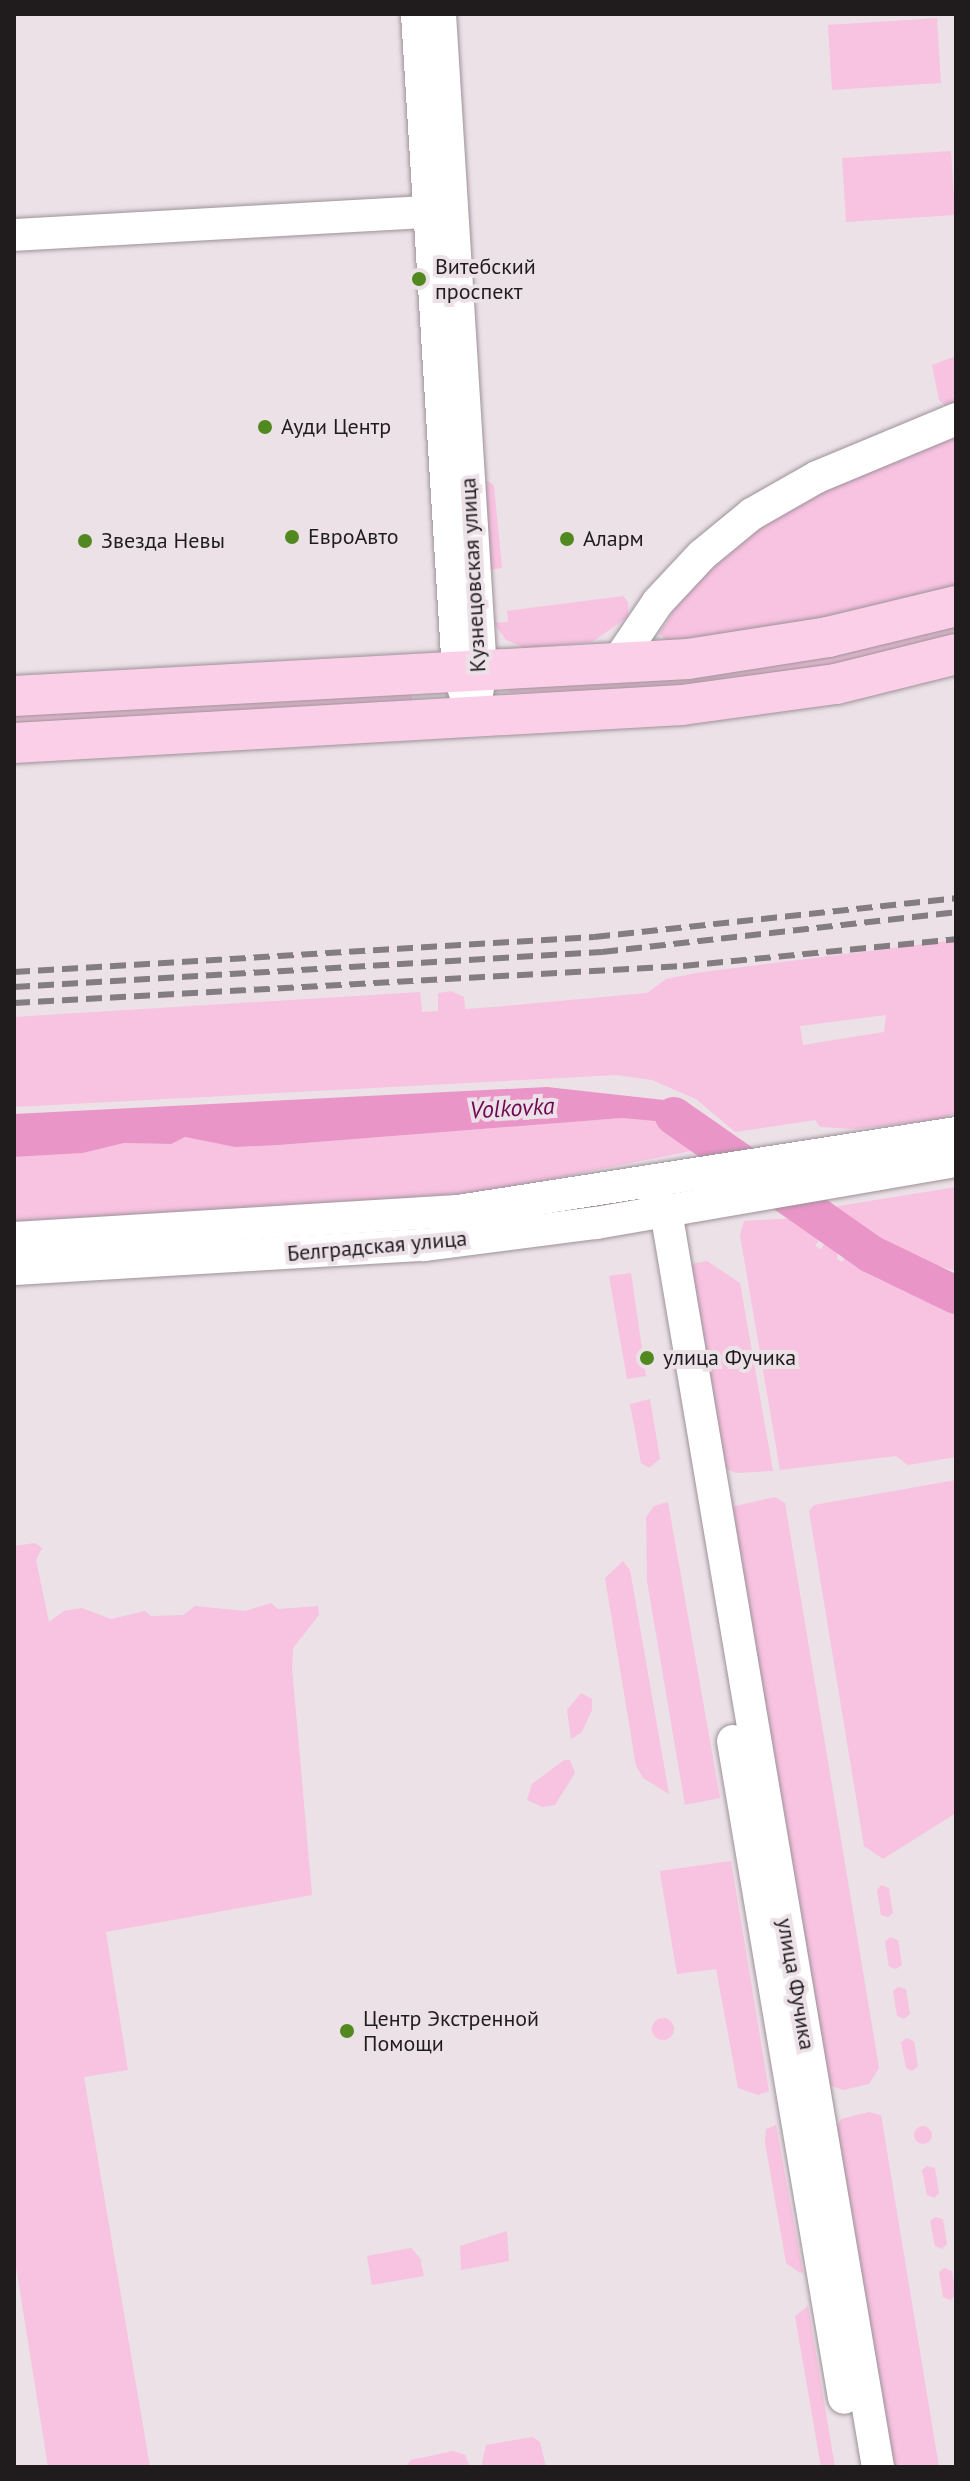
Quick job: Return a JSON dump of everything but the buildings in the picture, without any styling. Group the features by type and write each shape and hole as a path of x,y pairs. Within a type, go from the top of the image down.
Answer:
{"main road":[{"path":"14,696 616,664 759,651 956,606"},
{"path":"14,743 473,717 768,696 956,654"}],"street":[{"name":"Кузнецовская улица","path":"417,14 441,212"},
{"name":"Кузнецовская улица","path":"440,14 441,212 473,717"},
{"path":"14,235 441,212"},
{"path":"616,664 658,602 702,555 752,514 817,477 956,419"},
{"name":"Белградская улица","path":"14,1238 422,1214 709,1173 956,1133"},
{"name":"Белградская улица","path":"14,1269 424,1245 655,1212 956,1161"},
{"name":"улица Фучика","path":"647,1182 655,1212 878,2467"},
{"name":"улица Фучика","path":"655,1212 856,2467"}],"shaded area":[{"path":"937,18 941,83 832,90 828,25"},
{"path":"951,151 955,215 846,222 842,158"},
{"path":"956,356 956,405 947,407 939,400 932,365"},
{"path":"956,437 956,586 782,627 668,641 659,634 686,591 751,531 821,490"},
{"path":"488,481 494,486 502,568 487,570 482,484"},
{"path":"623,596 628,602 628,617 592,642 525,648 506,640 494,623 508,622 507,611"},
{"path":"956,624 956,636 810,672 694,688 508,693 510,688 764,668"},
{"path":"412,692 412,704 14,726 14,714"},
{"path":"956,940 956,1112 944,1119 855,1129 820,1127 815,1120 735,1132 696,1099 652,1080 616,1075 14,1107 14,1017 420,992 422,1012 438,1011 438,993 451,991 464,997 465,1009 493,1007 647,993 666,979","holes":["886,1015 884,1032 803,1045 800,1026"]},
{"path":"622,1118 666,1122 701,1149 481,1193 14,1222 14,1157 83,1153 124,1143 170,1144 185,1137 235,1147"},
{"path":"956,1187 956,1271 895,1253 826,1208"},
{"path":"796,1218 822,1236 815,1246 821,1249 828,1239 838,1245 837,1259 842,1262 848,1254 912,1294 956,1308 956,1457 908,1465 896,1456 780,1470 740,1235 744,1221"},
{"path":"707,1261 740,1283 773,1471 736,1473 724,1468 686,1265"},
{"path":"631,1273 646,1376 627,1379 609,1276"},
{"path":"650,1399 660,1459 649,1468 641,1463 630,1404"},
{"path":"956,1480 956,1813 883,1859 864,1846 809,1511 814,1505"},
{"path":"775,1497 785,1503 879,2068 869,2084 843,2090 829,2085 731,1507"},
{"path":"668,1502 720,1798 685,1805 647,1581 646,1517 654,1506"},
{"path":"35,1543 42,1548 36,1560 49,1622 64,1611 82,1608 111,1619 145,1611 151,1616 183,1615 195,1606 245,1611 271,1603 278,1609 318,1606 319,1615 293,1648 292,1667 312,1895 106,1932 128,2070 84,2077 150,2467 48,2467 14,2254 14,1546"},
{"path":"623,1561 630,1570 669,1794 643,1778 636,1766 605,1578"},
{"path":"581,1693 592,1699 592,1710 582,1732 571,1739 567,1710"},
{"path":"564,1760 570,1760 575,1773 555,1805 542,1807 527,1800 532,1784"},
{"path":"731,1861 769,2091 758,2095 738,2088 716,1969 677,1974 660,1871"},
{"path":"881,1885 889,1888 893,1913 888,1917 881,1915 877,1890"},
{"path":"890,1937 898,1940 902,1965 896,1969 889,1967 885,1942"},
{"path":"898,1987 906,1989 910,2014 904,2019 897,2016 893,1991"},
{"path":"663,2018 671,2021 674,2029 671,2037 663,2040 655,2037 652,2029 655,2021"},
{"path":"906,2038 914,2041 918,2066 912,2071 906,2068 901,2043"},
{"path":"869,2112 881,2115 939,2467 889,2467 834,2133 841,2119"},
{"path":"776,2125 803,2272 800,2273 786,2263 765,2143 766,2129"},
{"path":"923,2126 932,2135 923,2144 914,2135"},
{"path":"927,2166 935,2168 939,2193 934,2198 927,2195 922,2170"},
{"path":"935,2217 943,2219 947,2244 942,2249 935,2246 930,2221"},
{"path":"507,2231 509,2261 461,2270 460,2246"},
{"path":"411,2248 420,2258 424,2276 372,2285 367,2256"},
{"path":"944,2268 952,2271 956,2295 950,2300 943,2297 939,2272"},
{"path":"808,2306 835,2467 821,2467 795,2316"},
{"path":"532,2437 540,2442 546,2467 481,2467 486,2445"},
{"path":"453,2451 465,2455 470,2467 405,2467 411,2460"}],"water":[{"path":"547,1087 664,1100 728,1141 701,1149 666,1122 622,1118 235,1147 185,1137 171,1144 124,1143 83,1153 14,1157 14,1114"}],"waterway":[{"name":"Volkovka","path":"674,1116 871,1254 956,1295"}],"railway":[{"path":"14,972 594,937 956,898"},
{"path":"14,987 602,952 956,912"},
{"path":"14,1003 683,966 956,939"}],"place":[{"name":"Витебский проспект","path":"419,279"},
{"name":"Ауди Центр","path":"265,427"},
{"name":"ЕвроАвто","path":"292,537"},
{"name":"Аларм","path":"567,539"},
{"name":"Звезда Невы","path":"85,541"},
{"name":"улица Фучика","path":"647,1358"},
{"name":"Центр Экстренной Помощи","path":"347,2031"}]}
